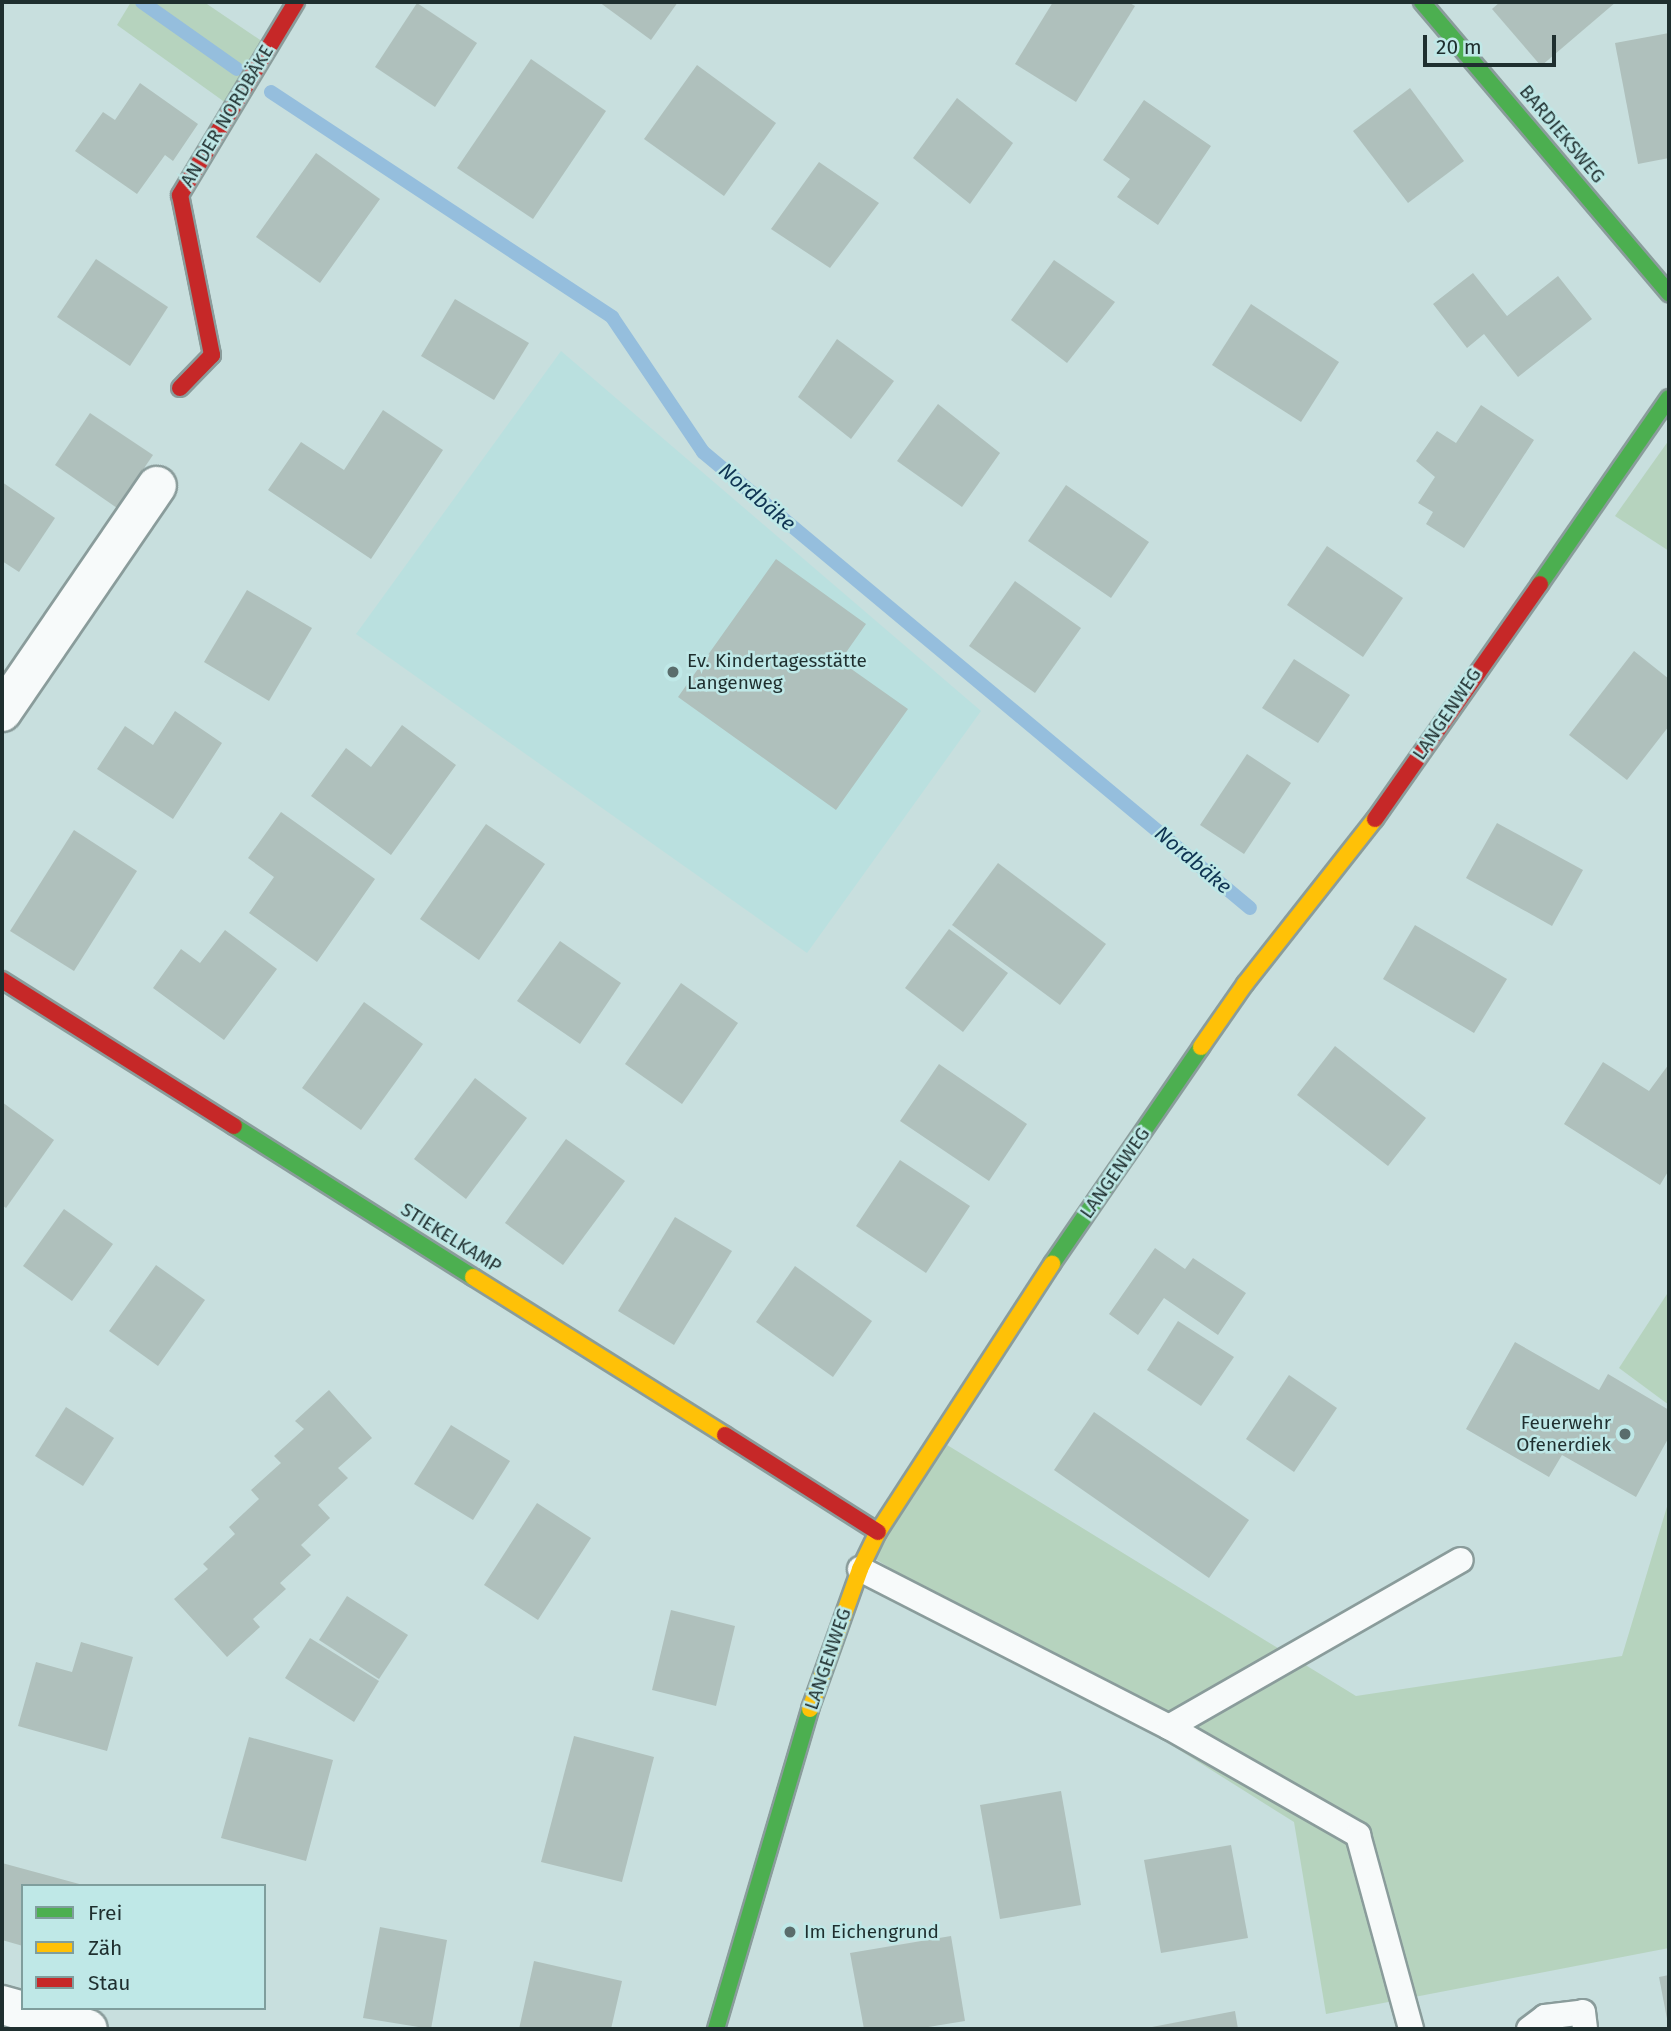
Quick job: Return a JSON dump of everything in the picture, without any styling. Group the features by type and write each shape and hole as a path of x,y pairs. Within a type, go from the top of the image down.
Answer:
{"street":[{"name":"AN DER NORDBÄKE","path":"180,388 212,355 180,194 296,2"},
{"name":"BARDIEKSWEG","path":"1422,2 1669,293"},
{"name":"LANGENWEG","path":"716,2029 789,1770 860,1569 878,1532 1026,1301 1245,984 1387,804 1669,398"},
{"path":"2,712 157,486"},
{"name":"STIEKELKAMP","path":"2,980 878,1532"},
{"path":"2,2006 88,2029"}],"lane":[{"path":"1169,1727 1461,1560"},
{"path":"860,1569 1169,1727 1358,1835 1411,2029"},
{"path":"1529,2029 1545,2017 1584,2012 1585,2029"}],"shaded area":[{"name":"Ev. Kindertagesstätte Langenweg","path":"561,351 981,711 807,953 356,634"}],"green space":[{"path":"131,2 204,2 269,46 233,108 117,25"},
{"path":"1669,440 1669,551 1615,516"},
{"path":"1669,1291 1669,1405 1619,1368"},
{"path":"939,1440 1356,1696 1622,1656 1669,1500 1669,1948 1326,2014 1294,1822 869,1555"}],"building":[{"path":"599,2 678,2 651,40"},
{"path":"1053,2 1128,2 1135,6 1076,102 1015,64"},
{"path":"1500,2 1616,2 1541,66 1492,9"},
{"path":"417,3 477,43 435,107 375,67"},
{"path":"1669,33 1669,158 1638,164 1615,43"},
{"path":"531,59 606,111 533,219 457,168"},
{"path":"697,65 776,123 724,196 644,139"},
{"path":"140,83 198,124 173,161 165,155 137,194 75,151 103,112 115,120"},
{"path":"1410,88 1464,161 1408,203 1353,131"},
{"path":"957,98 1013,143 970,204 913,158"},
{"path":"1144,100 1211,146 1158,225 1117,197 1130,179 1103,160"},
{"path":"316,153 380,199 320,283 256,237"},
{"path":"819,162 879,203 830,268 771,229"},
{"path":"96,259 168,307 130,366 57,317"},
{"path":"1054,260 1115,302 1067,363 1011,320"},
{"path":"1473,273 1507,316 1558,276 1592,319 1518,377 1484,334 1467,348 1433,304"},
{"path":"455,299 529,343 494,400 421,356"},
{"path":"1251,304 1339,362 1301,422 1212,365"},
{"path":"837,339 894,381 851,439 798,397"},
{"path":"938,404 1000,453 962,507 897,461"},
{"path":"1481,405 1534,440 1464,548 1426,524 1433,512 1418,503 1435,477 1416,461 1437,431 1456,443"},
{"path":"383,410 443,450 371,559 268,490 301,442 344,470"},
{"path":"90,413 153,455 117,508 55,465"},
{"path":"2,482 55,518 19,572 2,561"},
{"path":"1066,485 1149,542 1111,598 1028,541"},
{"path":"1327,546 1403,598 1363,657 1287,605"},
{"path":"776,559 866,624 840,661 908,709 836,810 678,697"},
{"path":"1015,581 1081,628 1035,693 969,646"},
{"path":"247,590 312,628 269,701 204,662"},
{"path":"1634,651 1669,679 1669,726 1627,780 1569,735"},
{"path":"1294,659 1350,695 1318,743 1262,708"},
{"path":"175,711 222,743 173,819 97,769 125,726 153,745"},
{"path":"402,725 456,765 391,855 311,796 346,748 371,767"},
{"path":"1247,754 1291,783 1244,854 1200,825"},
{"path":"281,812 375,879 317,962 249,913 274,877 248,858"},
{"path":"1497,823 1583,870 1552,926 1466,878"},
{"path":"486,824 545,864 479,960 420,919"},
{"path":"74,830 137,871 74,971 10,931"},
{"path":"998,863 1106,944 1060,1005 952,925"},
{"path":"1415,925 1507,979 1474,1033 1383,979"},
{"path":"949,929 1008,973 963,1032 905,988"},
{"path":"225,930 277,969 224,1040 153,988 181,949 200,963"},
{"path":"560,941 621,983 580,1044 517,1001"},
{"path":"681,983 738,1023 682,1104 625,1064"},
{"path":"364,1002 423,1044 361,1130 302,1088"},
{"path":"1335,1046 1426,1118 1388,1166 1297,1095"},
{"path":"1603,1062 1649,1091 1669,1064 1669,1170 1660,1185 1564,1124"},
{"path":"939,1064 1027,1124 989,1181 900,1121"},
{"path":"475,1078 527,1118 466,1199 414,1159"},
{"path":"2,1102 54,1140 6,1208 2,1205"},
{"path":"566,1139 625,1181 563,1265 505,1223"},
{"path":"900,1160 970,1206 926,1273 856,1226"},
{"path":"64,1209 113,1244 72,1301 23,1266"},
{"path":"675,1217 732,1251 674,1345 618,1311"},
{"path":"1155,1248 1185,1269 1193,1258 1246,1293 1218,1335 1164,1298 1138,1335 1109,1314"},
{"path":"156,1265 205,1300 158,1366 109,1331"},
{"path":"795,1266 872,1321 833,1377 756,1322"},
{"path":"1178,1321 1234,1357 1201,1406 1147,1370"},
{"path":"1515,1342 1599,1390 1608,1374 1669,1410 1669,1437 1636,1497 1562,1455 1549,1477 1466,1429"},
{"path":"1289,1375 1337,1408 1294,1472 1246,1439"},
{"path":"329,1390 372,1438 338,1468 348,1478 318,1505 330,1518 301,1545 311,1555 280,1583 286,1589 253,1619 260,1627 227,1657 174,1599 208,1569 203,1564 235,1534 229,1527 259,1499 251,1490 281,1463 274,1456 304,1429 295,1421"},
{"path":"66,1407 114,1438 83,1486 35,1456"},
{"path":"1094,1412 1249,1520 1209,1578 1054,1470"},
{"path":"451,1425 510,1461 473,1520 414,1484"},
{"path":"537,1503 591,1538 538,1620 484,1585"},
{"path":"347,1596 408,1635 379,1679 319,1640"},
{"path":"671,1610 735,1626 716,1706 652,1690"},
{"path":"310,1638 379,1681 354,1722 285,1678"},
{"path":"81,1642 133,1657 107,1751 18,1726 36,1662 72,1672"},
{"path":"574,1736 654,1757 622,1882 541,1862"},
{"path":"249,1737 333,1760 306,1861 221,1838"},
{"path":"1061,1791 1081,1905 1000,1919 980,1805"},
{"path":"1231,1845 1248,1938 1161,1953 1144,1860"},
{"path":"2,1863 79,1884 21,1884 21,1945 2,1940"},
{"path":"380,1927 447,1940 431,2029 363,2018"},
{"path":"951,1936 965,2021 916,2029 864,2029 850,1953"},
{"path":"534,1961 622,1981 611,2029 519,2029"},
{"path":"1669,1975 1669,2024 1668,2024 1659,1977"},
{"path":"1235,2011 1238,2029 1152,2029 1152,2027"}],"waterway":[{"name":"Nordbäke","path":"142,2 237,69"},
{"name":"Nordbäke","path":"271,92 612,317 703,452 1250,908"}],"traffic: fast":[{"path":"1422,2 1669,293"},
{"path":"1540,584 1669,398"},
{"path":"1052,1264 1201,1047"},
{"path":"234,1126 473,1277"},
{"path":"716,2029 810,1709"}],"traffic: slow":[{"path":"1201,1047 1245,984 1375,819"},
{"path":"810,1709 860,1569 878,1532 1052,1264"},
{"path":"473,1277 725,1435"}],"traffic: jam":[{"path":"180,388 212,355 180,195 296,2"},
{"path":"1375,819 1540,584"},
{"path":"2,980 234,1126"},
{"path":"725,1435 878,1532"}],"place":[{"name":"Ev. Kindertagesstätte Langenweg","path":"673,672"},
{"name":"Feuerwehr Ofenerdiek","path":"1625,1434"},
{"name":"Im Eichengrund","path":"790,1932"}]}
